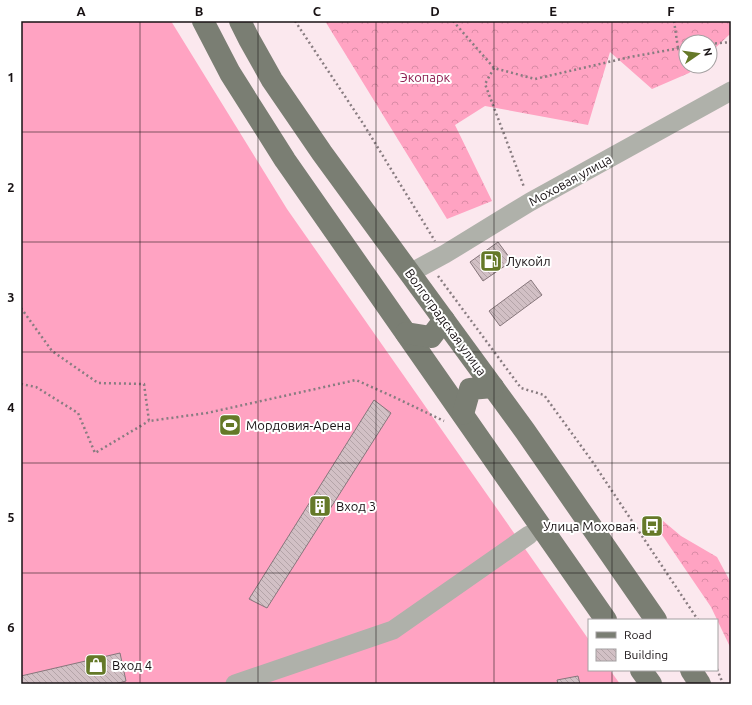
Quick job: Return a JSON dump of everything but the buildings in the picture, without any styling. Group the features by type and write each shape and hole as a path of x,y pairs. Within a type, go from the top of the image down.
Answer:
{"main road":[{"path":"203,21 230,73 285,160 406,333 455,418 605,619"},
{"name":"Волгоградская улица","path":"240,21 276,86 322,153 534,444 655,619"},
{"path":"406,333 431,337 444,320"},
{"path":"455,418 470,389 493,387"},
{"path":"642,671 651,684"},
{"path":"692,671 700,684"}],"street":[{"name":"Моховая улица","path":"410,273 530,202 731,91"},
{"path":"235,684 393,630 529,535"}],"path":[{"path":"295,21 364,125 436,243 436,274 521,388 544,395 592,461 697,619"},
{"path":"453,21 494,68 535,79 630,57 678,48 674,21"},
{"path":"718,43 731,42"},
{"path":"494,68 485,84 530,202"},
{"path":"21,308 52,351 98,383 144,384 149,421"},
{"path":"21,384 36,387 78,413 95,454 149,421 208,414 356,380 394,397 455,418"},
{"path":"718,671 723,684"}],"green space":[{"name":"Мордовия-Арена","path":"21,21 171,21 287,209 588,639 588,671 611,671 620,684 21,684"},
{"name":"Экопарк","path":"325,21 731,21 731,34 718,45 718,34 678,34 678,74 687,74 652,89 610,52 588,125 485,106 455,125 492,201 447,219"},
{"path":"656,515 681,536 717,557 731,583 731,649 711,607 660,532"}],"place":[{"name":"Лукойл","path":"491,261"},
{"name":"Мордовия-Арена","path":"230,425"},
{"name":"Вход 3","path":"320,506"},
{"name":"Улица Моховая","path":"652,526"},
{"name":"Вход 4","path":"96,665"}]}
